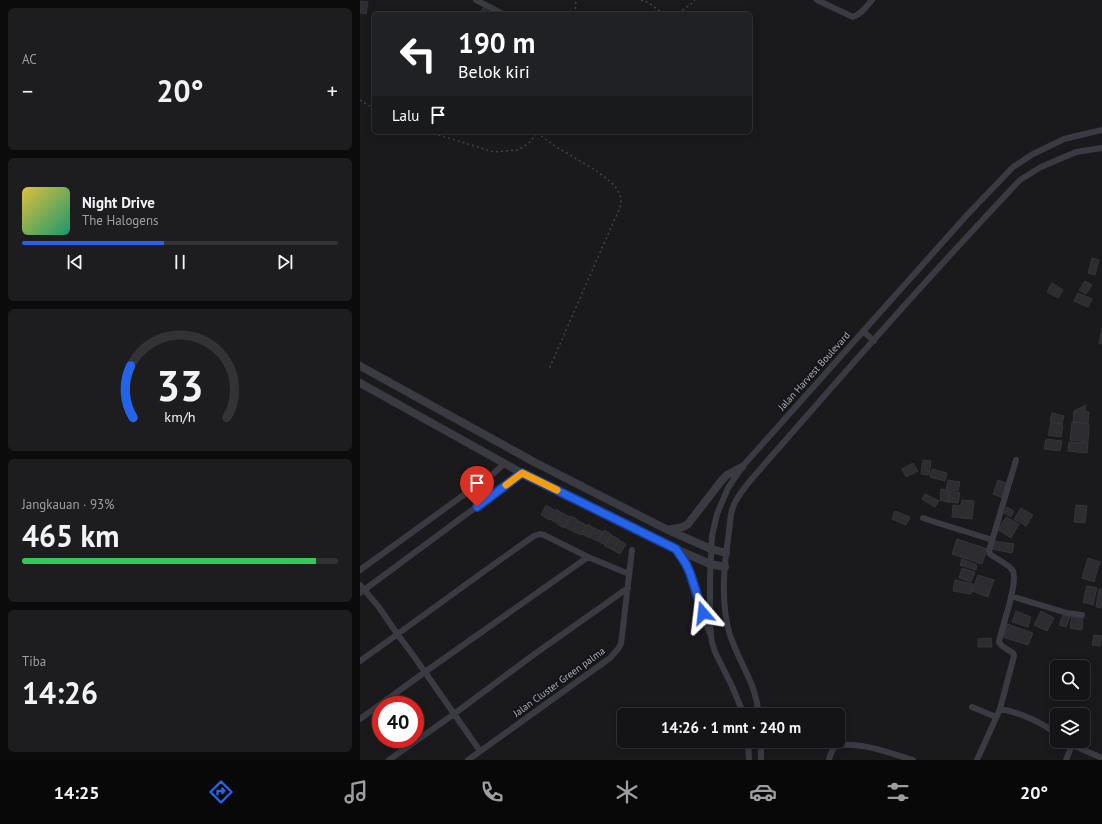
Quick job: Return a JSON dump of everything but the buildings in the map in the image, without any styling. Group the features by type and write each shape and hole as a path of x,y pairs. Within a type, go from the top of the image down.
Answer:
{"street":[{"path":"476,0 499,12"},
{"path":"817,0 853,17 862,12 872,0"},
{"name":"Jalan Harvest Boulevard","path":"741,708 715,652 710,631 711,549 717,514 728,488 742,467 967,215 1013,167 1033,154 1064,139 1102,130"},
{"path":"758,708 753,688 738,657 730,634 724,599 726,553 731,515 737,498 749,482 907,302 1020,180 1041,167 1076,152 1102,148"},
{"path":"863,331 874,341"},
{"path":"360,366 536,463 668,530 711,549 726,553"},
{"path":"360,383 522,473 676,549 710,564 725,567"},
{"path":"977,760 1000,709 1014,655 999,642 1011,596 1013,571 1006,564 989,553 989,547 1016,460"},
{"path":"360,570 494,473 505,463"},
{"path":"668,530 683,527 688,524 722,480 727,475 742,467"},
{"path":"480,751 378,606 361,588 522,473"},
{"path":"923,518 992,540"},
{"path":"360,661 534,536 540,534 544,534 588,557 629,574"},
{"path":"676,549 690,573 710,631"},
{"name":"Jalan Cluster Green palma","path":"468,760 610,658 618,649 628,588 632,550"},
{"path":"360,719 588,557"},
{"path":"388,760 628,588"},
{"path":"1011,596 1066,613 1082,616"},
{"path":"972,707 996,717"},
{"path":"1000,709 1014,712 1050,729"},
{"path":"829,760 834,747 856,744 913,760"},
{"path":"748,748 749,760"},
{"path":"761,748 761,760"},
{"path":"1066,760 1071,748"},
{"path":"1079,748 1102,758"}],"path":[{"path":"576,0 576,12"},
{"path":"641,0 661,12"},
{"path":"678,12 688,7 695,0"},
{"path":"360,100 372,108"},
{"path":"436,134 494,152 504,152 518,150 528,144 536,134"},
{"path":"540,134 545,139 589,166 605,178 615,187 621,200 613,223 549,369"}],"slow traffic":[{"path":"506,485 522,473 557,490"}],"route":[{"path":"477,507 522,473 676,549 690,573 703,613"}]}
